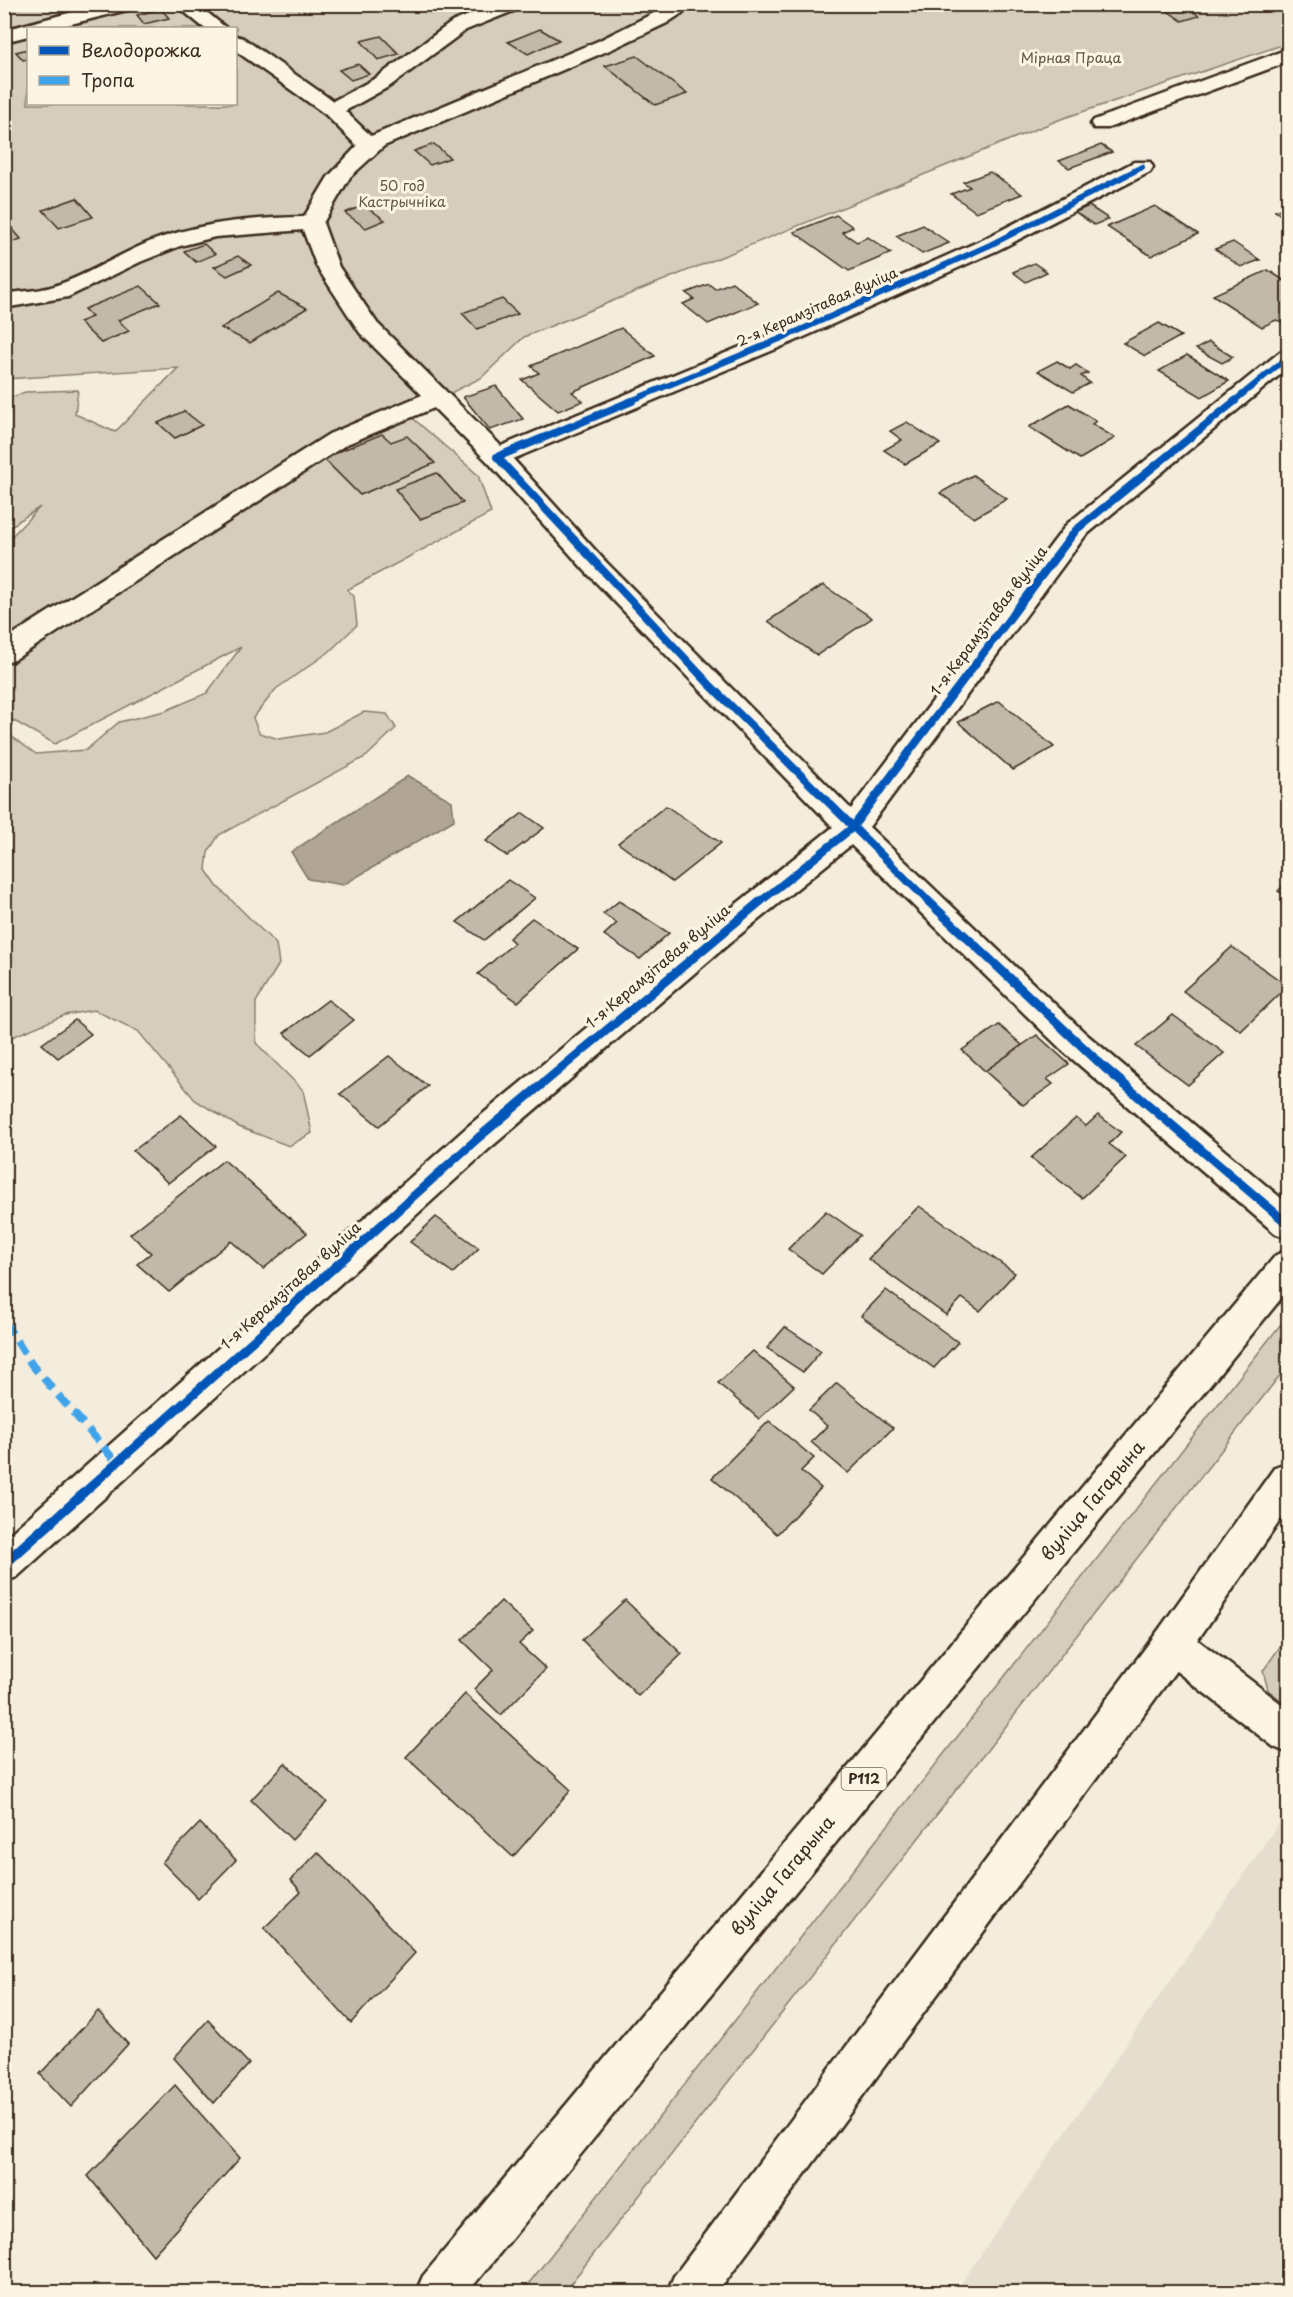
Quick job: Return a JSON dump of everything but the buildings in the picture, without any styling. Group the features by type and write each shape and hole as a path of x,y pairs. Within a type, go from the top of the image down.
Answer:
{"street":[{"path":"38,27 128,4"},
{"path":"184,4 215,27"},
{"path":"332,110 383,82 459,26 514,4"},
{"path":"687,4 649,26 427,118 369,146 343,172 326,196 312,224 328,267 368,328 497,457 596,566 852,828 1074,1042 1288,1224"},
{"path":"4,36 27,30"},
{"path":"237,43 332,110 369,146"},
{"path":"1101,124 1288,55"},
{"name":"2-я Керамзітавая вуліца","path":"497,457 787,336 990,245 1142,167"},
{"path":"4,301 60,292 142,253 172,241 214,230 259,225 312,224"},
{"name":"1-я Керамзітавая вуліца","path":"4,1564 478,1138 721,933 852,828 1076,530 1288,357"},
{"path":"4,653 338,439 436,398"},
{"name":"вуліца Гагарына","path":"439,2292 1288,1264"},
{"path":"690,2292 1172,1644 1288,1479"},
{"path":"1172,1644 1288,1733"}],"shaded area":[{"path":"408,776 452,801 454,820 343,885 308,879 291,852"},
{"path":"1288,1810 1288,2292 955,2292"}],"green space":[{"name":"50 год Кастрычніка","path":"5,5 1288,5 1288,43 1061,119 524,337 481,378 408,414 478,475 491,513 347,590 354,596 357,625 329,652 276,689 253,718 259,733 279,739 325,732 364,712 387,714 396,728 367,756 219,835 208,852 206,870 217,886 276,944 279,964 256,1002 256,1043 303,1090 312,1133 289,1146 239,1127 195,1100 138,1031 94,1010 65,1015 5,1040 4,731 36,754 86,750 119,722 165,711 207,693 241,647 55,744 5,716 5,543 40,507 5,530 5,400 25,392 78,390 75,414 115,432 178,368 5,379"},
{"path":"1288,1315 1288,1365 564,2292 522,2292"},
{"path":"1288,1635 1288,1705 1268,1690 1263,1671"}],"marked path":[{"path":"4,1321 32,1365 117,1463"}],"cycle path":[{"path":"1142,167 990,245 787,336 497,457 655,628 873,848 1105,1068 1288,1224"},
{"path":"4,1564 478,1138 721,933 852,828 1076,530 1288,357"}],"park label":[{"name":"Мірная Праца","path":"1071,58"}]}
